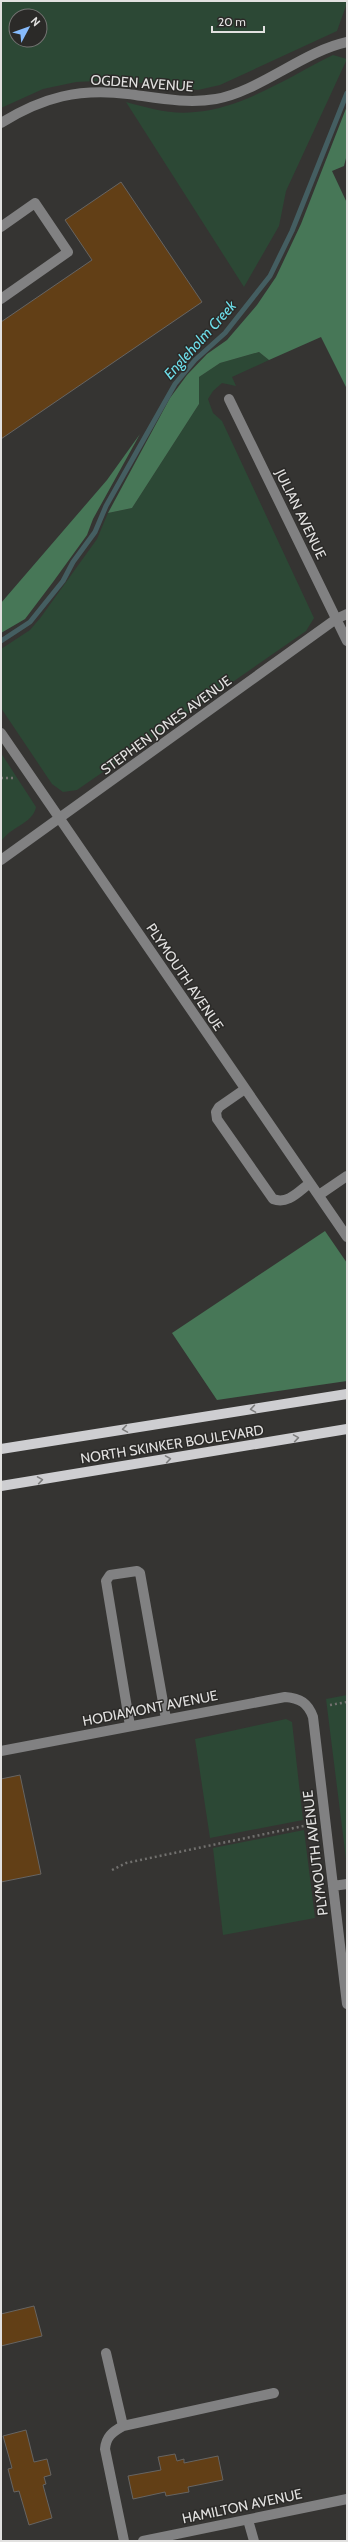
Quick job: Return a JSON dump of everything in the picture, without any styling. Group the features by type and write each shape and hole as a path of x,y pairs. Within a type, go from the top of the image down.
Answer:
{"main road":[{"name":"NORTH SKINKER BOULEVARD","path":"1,1449 347,1394"},
{"name":"NORTH SKINKER BOULEVARD","path":"1,1486 347,1429"}],"street":[{"name":"OGDEN AVENUE","path":"1,123 22,110 54,97 94,92 187,101 218,99 326,49 347,42"},
{"path":"1,227 35,203 68,252 1,299"},
{"name":"JULIAN AVENUE","path":"229,399 347,641"},
{"name":"STEPHEN JONES AVENUE","path":"1,860 336,619 347,614"},
{"name":"PLYMOUTH AVENUE","path":"1,733 347,1236"},
{"path":"245,1089 219,1107 216,1112 217,1119 273,1199 280,1202 286,1200 310,1183"},
{"path":"319,1195 347,1176"},
{"path":"130,1726 106,1580 110,1575 137,1571 140,1572 166,1719"},
{"name":"HODIAMONT AVENUE","path":"1,1751 285,1697 296,1698 304,1702"},
{"name":"PLYMOUTH AVENUE","path":"304,1702 313,1717 347,2004"},
{"path":"333,1886 347,1884"},
{"path":"106,2353 122,2426"},
{"path":"124,2541 105,2449 106,2440 112,2432 122,2426 274,2392"},
{"name":"HAMILTON AVENUE","path":"143,2541 347,2499"},
{"path":"248,2520 254,2541"}],"path":[{"path":"1,778 16,778"},
{"path":"330,1705 347,1702"},
{"path":"112,1870 126,1863 325,1822"}],"green space":[{"path":"1,1 347,1 337,31 220,85 198,90 116,80 76,82 43,89 1,108"},
{"path":"333,55 347,59 286,191 279,226 244,287 126,102 143,107 178,113 213,109 249,98"},
{"path":"347,106 347,154 344,166 332,171 347,203 347,389 321,337 269,360 259,352 220,363 199,377 199,404 132,508 108,513 170,398 187,375 207,354 227,340 257,305 276,277 301,224"},
{"path":"259,352 269,360 232,377 236,386 222,383 213,391 208,399 213,413 222,421 314,618 306,631 77,790 63,792 52,784 1,708 1,649 30,630 41,617 97,539 108,513 132,508 199,404 199,377 220,363"},
{"path":"140,434 93,519 87,535 25,619 1,633 1,603 107,480"},
{"path":"1,753 36,807 34,813 26,822 9,833 1,842"},
{"path":"325,1231 347,1263 347,1381 217,1400 172,1333"},
{"path":"347,1695 347,1867 326,1699"},
{"path":"286,1719 292,1722 303,1820 210,1838 195,1739"},
{"path":"304,1830 315,1918 223,1935 213,1848"}],"building":[{"path":"121,182 202,302 1,439 1,322 92,260 65,220"},
{"path":"20,1775 41,1874 1,1882 1,1779"},
{"path":"34,2306 42,2336 1,2346 1,2314"},
{"path":"26,2430 34,2462 47,2459 51,2475 44,2477 46,2484 43,2485 52,2518 29,2525 19,2491 14,2492 8,2469 12,2468 3,2436"},
{"path":"175,2454 177,2461 184,2459 184,2463 218,2456 223,2480 188,2487 189,2492 166,2496 165,2492 133,2499 128,2476 161,2470 158,2457"}],"waterway":[{"name":"Engleholm Creek","path":"1,641 30,622 63,581 73,562 95,532 106,506 175,384 195,360 225,333 270,276 292,231 347,93"}]}
